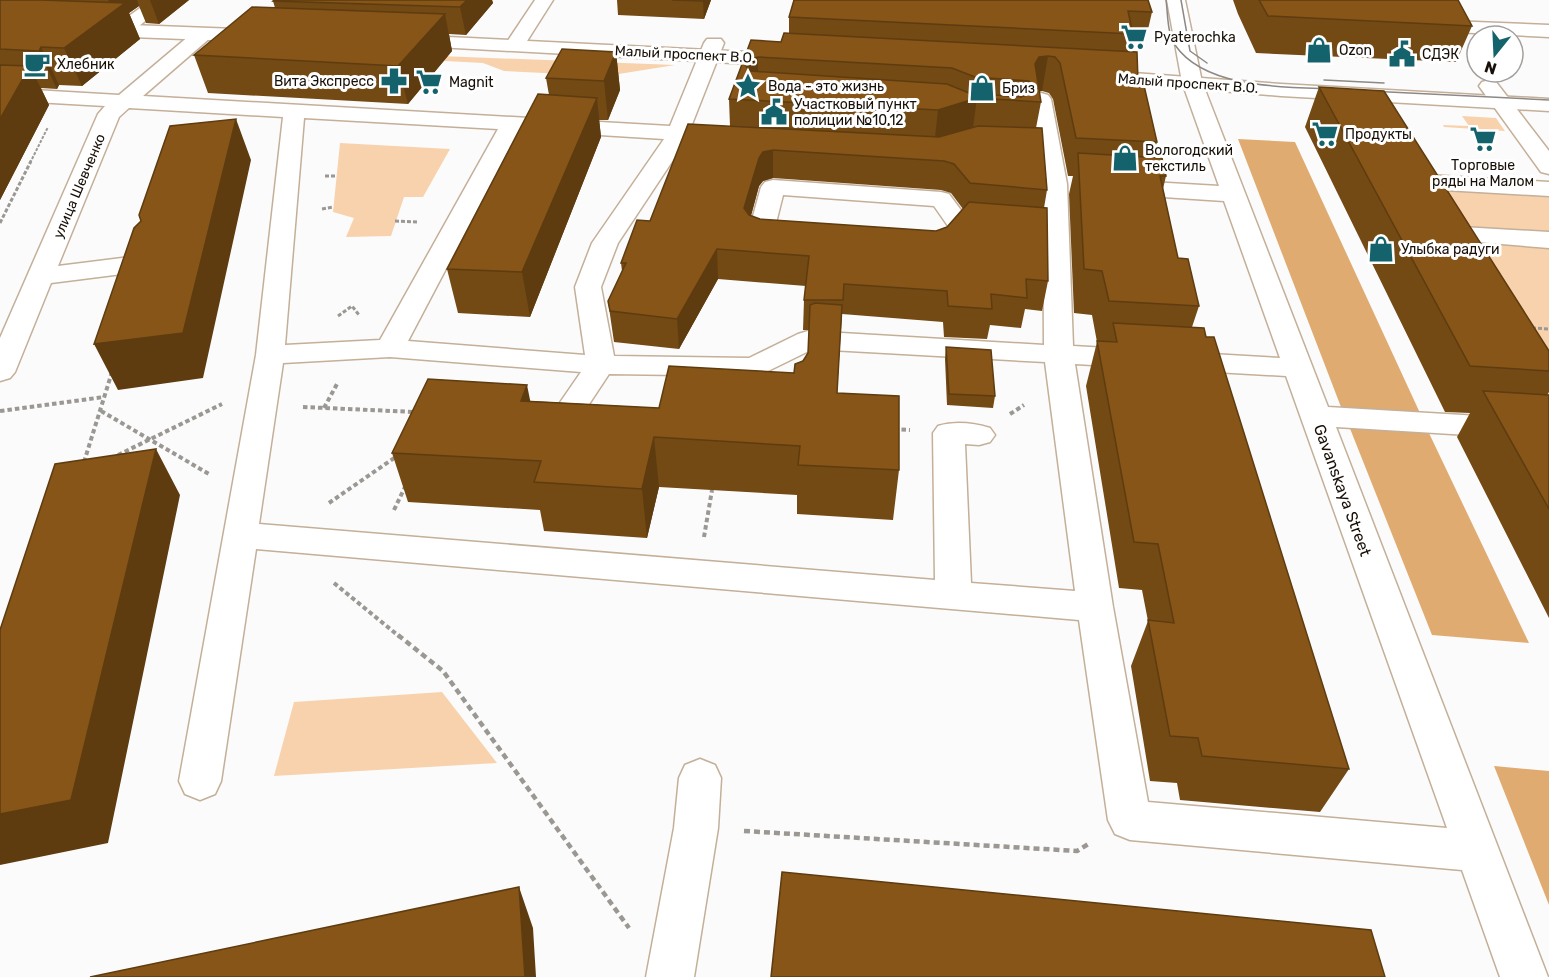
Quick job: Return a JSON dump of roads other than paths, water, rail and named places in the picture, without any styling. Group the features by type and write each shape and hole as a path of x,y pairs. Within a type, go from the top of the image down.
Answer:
{"street":[{"path":"122,31 162,0"},
{"path":"519,39 544,0"},
{"name":"Gavanskaya Street","path":"1176,0 1190,77 1524,977"},
{"path":"0,12 139,17 273,30 203,34 0,26"},
{"path":"1402,25 1549,31"},
{"name":"улица Шевченко","path":"3,357 41,276 110,114 203,34"},
{"name":"Малый проспект В.О.","path":"387,34 806,55"},
{"path":"563,420 601,365 588,287 605,243 683,139 712,49"},
{"name":"Малый проспект В.О.","path":"1076,70 1190,77 1281,90 1496,94 1549,89"},
{"path":"0,94 512,124 683,139"},
{"path":"1496,94 1549,167"},
{"name":"Малый проспект В.О.","path":"1496,94 1549,105"},
{"path":"200,781 245,496 266,380 294,111"},
{"path":"390,348 512,124"},
{"path":"1036,129 1075,185"},
{"path":"1480,263 1427,182 1549,189"},
{"path":"1075,185 1234,194"},
{"path":"1075,185 1045,228 1061,368 1095,607 1130,820 1477,851"},
{"path":"806,241 760,238 773,187 941,199 961,227"},
{"path":"1461,235 1549,240"},
{"path":"41,276 146,263"},
{"path":"266,380 390,348 601,365 754,367 808,340 1061,368 1298,368"},
{"path":"790,380 793,348"},
{"path":"1316,416 1549,430"},
{"path":"953,595 964,434"},
{"path":"239,535 1095,607"},
{"path":"670,977 696,828 700,778"}],"tram line":[{"path":"1166,0 1172,40 1189,60 1206,71 1249,83 1295,88 1336,89"},
{"path":"1181,0 1190,51 1207,63"},
{"path":"1324,80 1384,83"},
{"path":"1369,91 1549,100"}],"place":[{"name":"Pyaterochka","path":"1134,37"},
{"name":"Ozon","path":"1319,50"},
{"name":"СДЭК","path":"1402,54"},
{"name":"Хлебник","path":"37,64"},
{"name":"Вита Экспресс","path":"394,81"},
{"name":"Magnit","path":"429,82"},
{"name":"Вода - это жизнь","path":"748,86"},
{"name":"Бриз","path":"982,88"},
{"name":"Участковый пункт полиции №10,12","path":"774,112"},
{"name":"Продукты","path":"1325,134"},
{"name":"Торговые ряды на Малом","path":"1483,139"},
{"name":"Вологодский текстиль","path":"1125,158"},
{"name":"Улыбка радуги","path":"1381,249"}]}
